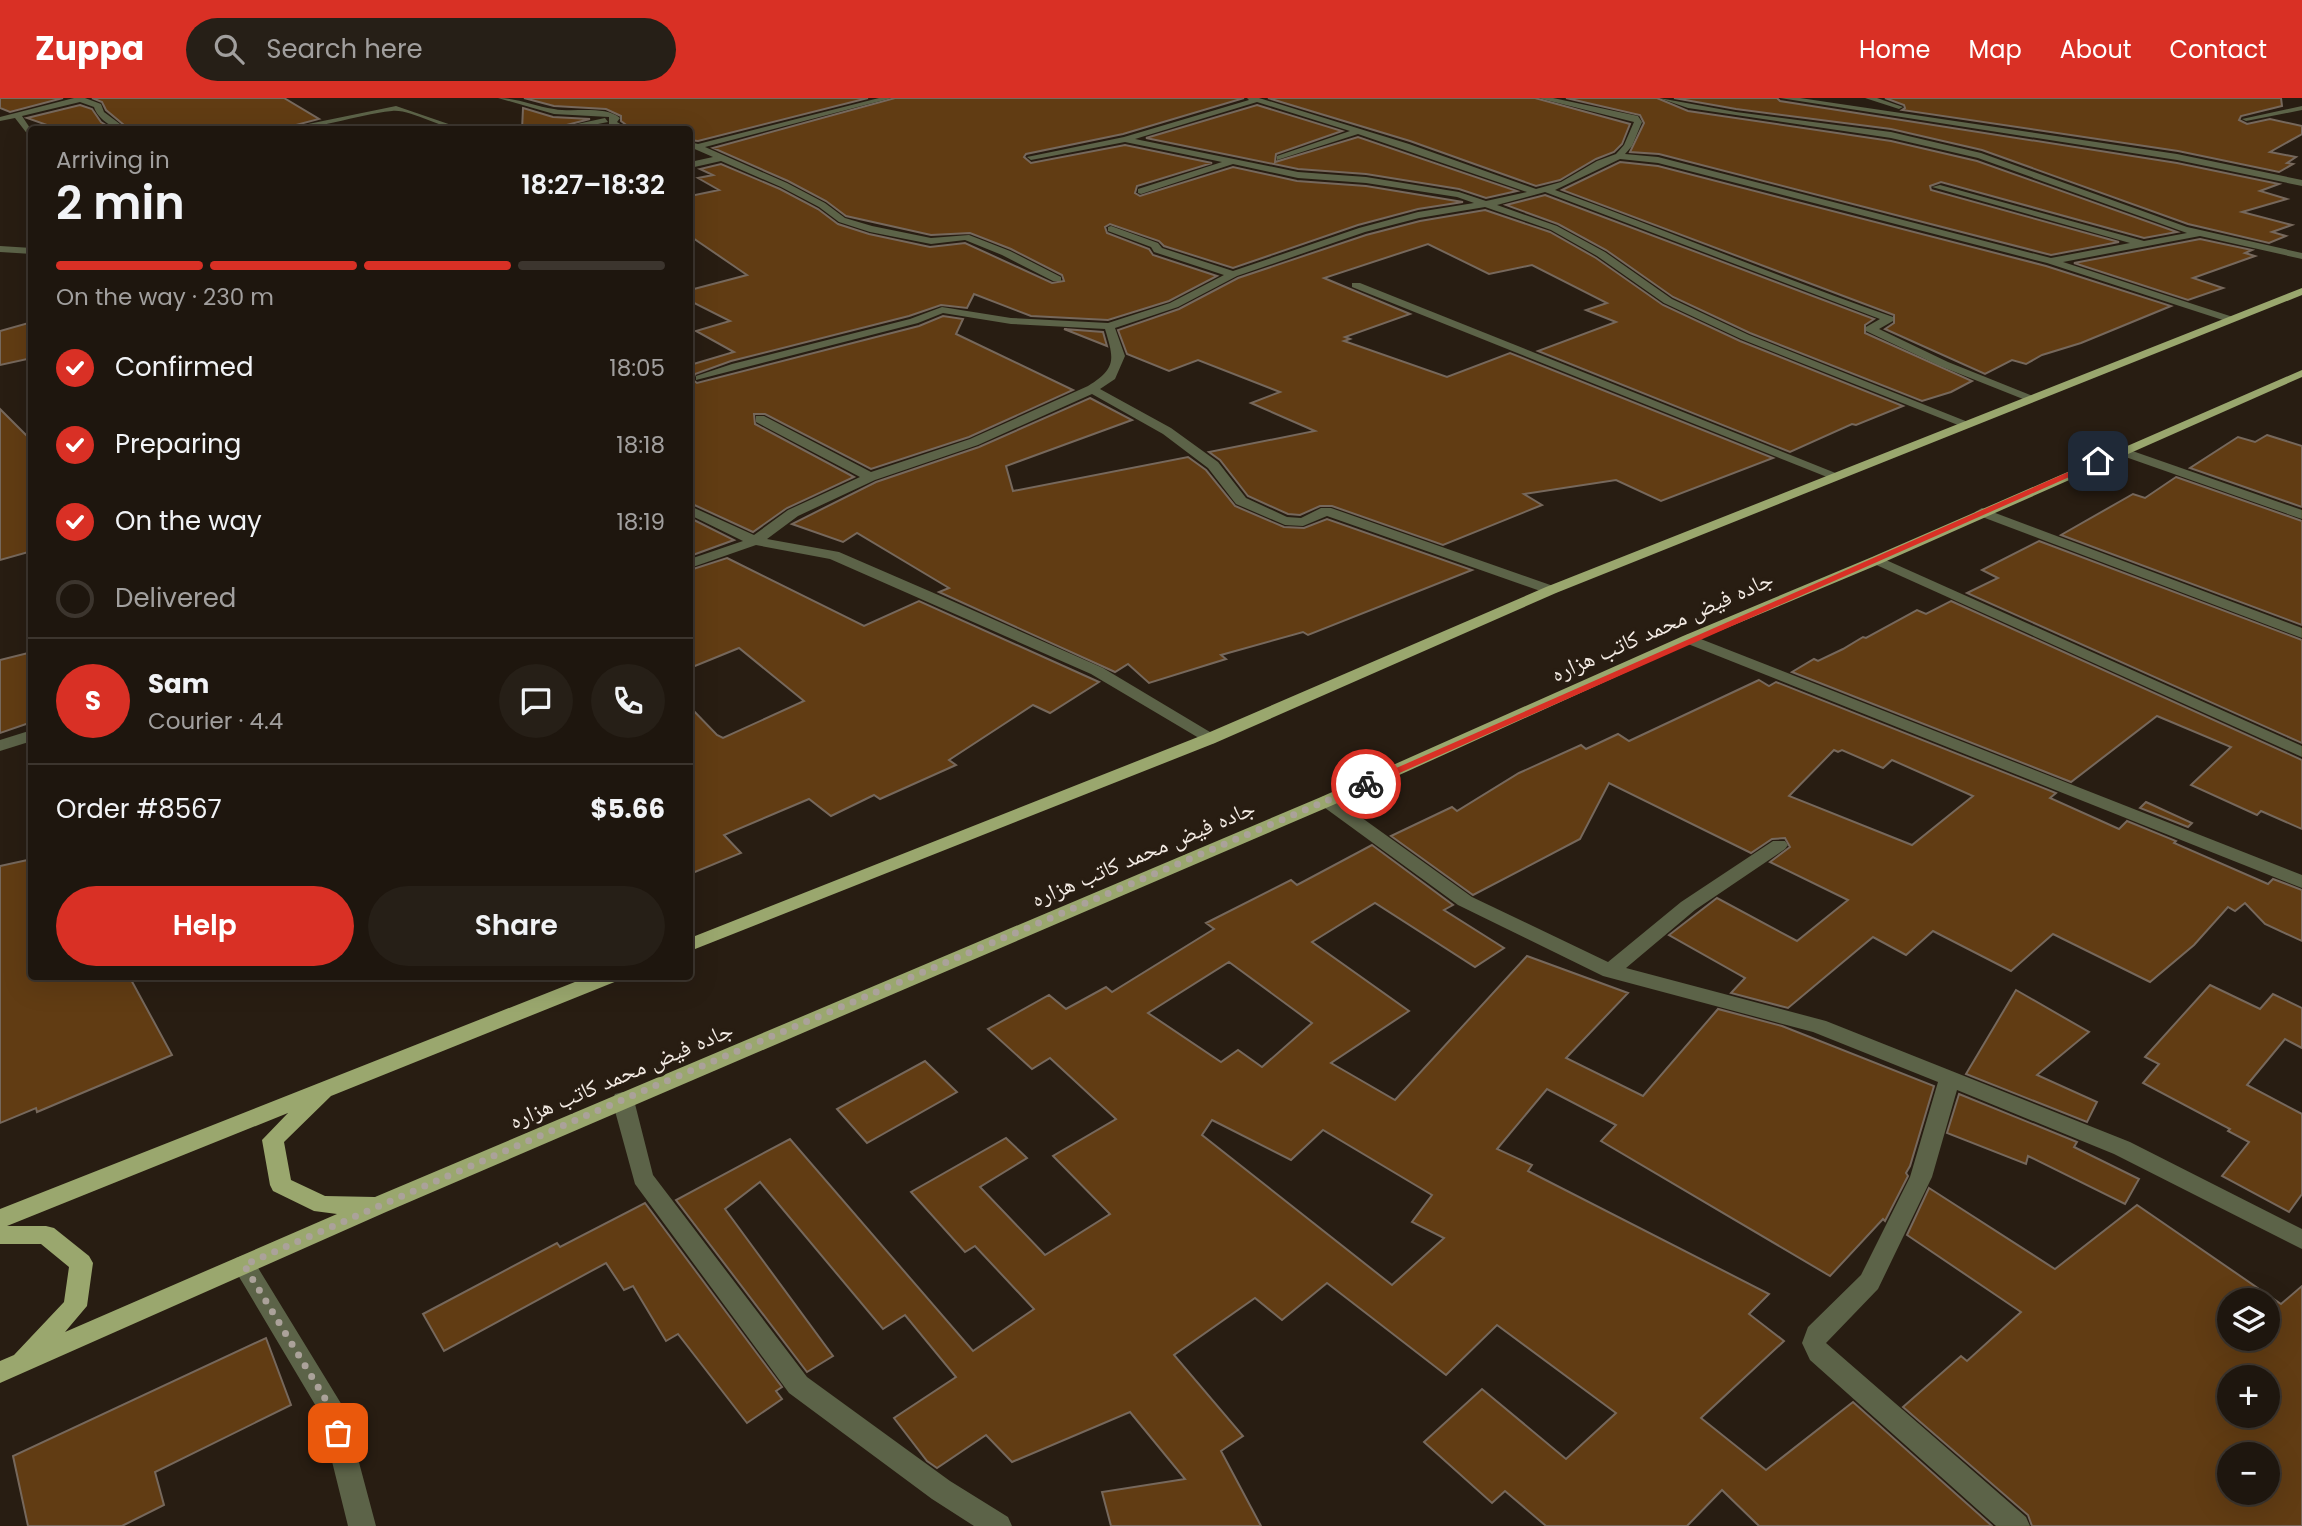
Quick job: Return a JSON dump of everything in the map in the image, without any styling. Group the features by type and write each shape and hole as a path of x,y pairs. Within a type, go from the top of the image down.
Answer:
{"main road":[{"path":"693,944 1209,739 1550,590 2302,291"},
{"name":"جاده فیض محمد کاتب هزاره","path":"9,1368 622,1100 1327,801 1688,639 1877,560 2302,373"},
{"path":"0,1219 600,980"},
{"path":"329,1088 273,1140 281,1185 322,1205 377,1206"},
{"path":"0,1235 46,1235 81,1263 75,1306 9,1368"}],"street":[{"path":"0,119 80,98 98,106 100,113 118,126"},
{"path":"502,98 554,112 603,113 616,118"},
{"path":"693,145 888,98"},
{"path":"1542,98 1635,118 1638,122 1628,146 1619,156"},
{"path":"1663,98 1688,106 1736,114 1891,135 1981,156 2199,233 2302,256"},
{"path":"1784,98 2177,158 2302,183"},
{"path":"1869,98 1916,112 1919,118"},
{"path":"1031,157 1125,139 1254,99 1541,191 1712,251 1793,285 1885,317 1889,320 1871,329 1944,364 2032,398"},
{"path":"304,126 396,108 450,126"},
{"path":"2246,119 2302,108"},
{"path":"18,116 28,132"},
{"path":"574,126 616,118"},
{"path":"616,118 612,122 619,126"},
{"path":"1280,158 1359,131"},
{"path":"1125,139 1298,175 1366,180 1445,193 1554,228 1601,254 1668,301 1745,337 1966,424"},
{"path":"693,145 822,205 842,220 870,229 931,241 966,237 1006,253 1057,279"},
{"path":"700,378 736,366 914,321 942,310 1011,321 1109,326 1174,305 1233,274 1362,230 1418,215 1484,205 1541,191 1564,184 1600,163 1619,156 1658,160 1922,226 2051,261 2229,319"},
{"path":"693,165 723,158"},
{"path":"1141,191 1230,162"},
{"path":"1937,187 2141,243"},
{"path":"1111,229 1155,245 1158,250 1233,274"},
{"path":"2051,261 2199,233"},
{"path":"0,249 28,251"},
{"path":"1356,285 1837,476"},
{"path":"693,563 755,541 793,513 870,477 974,442 1091,390 1111,377 1119,356 1109,326"},
{"path":"1091,390 1167,431 1213,465 1241,501 1285,521 1303,522 1326,511 1550,590"},
{"path":"760,419 870,477"},
{"path":"2121,451 2302,514"},
{"path":"693,511 755,541 834,555 938,600 1097,671 1209,739"},
{"path":"1982,512 2302,633"},
{"path":"1877,560 2302,752"},
{"path":"1688,639 2302,882"},
{"path":"0,746 28,736"},
{"path":"1327,801 1465,901 1610,971 1819,1026 1951,1077 2122,1148 2302,1240"},
{"path":"1610,971 1688,906 1779,845"},
{"path":"1951,1077 1922,1177 1870,1282 1817,1334 1814,1343 1819,1353 2016,1526"},
{"path":"622,1100 643,1178 798,1385 941,1490 998,1526"},
{"path":"244,1265 332,1410 362,1526"}],"building":[{"path":"0,98 63,98 10,112 0,108"},
{"path":"92,98 284,98 319,119 292,126 125,126 106,110 102,102"},
{"path":"524,98 868,98 698,141 693,140 693,126 628,126 621,121 621,116 606,109 554,106"},
{"path":"895,98 1244,98 1123,134 1026,154 1024,157 1031,163 1125,145 1212,163 1137,186 1135,193 1140,196 1233,167 1297,181 1366,186 1463,202 1418,209 1358,225 1233,268 1164,246 1159,241 1110,224 1105,227 1107,233 1149,249 1153,255 1217,276 1169,301 1108,320 1031,316 974,294 967,308 941,305 909,316 731,361 695,374 693,380 693,364 734,352 696,331 730,321 693,302 693,289 747,275 693,238 693,195 719,190 698,178 713,175 700,169 721,164 780,189 818,209 838,224 869,234 930,247 965,243 1052,283 1064,281 1062,275 1011,249 970,233 931,235 846,216 826,201 788,181 713,148"},
{"path":"1268,98 1535,98 1630,124 1622,144 1614,152 1560,180 1536,186 1410,141"},
{"path":"1566,98 1657,98 1688,111 1891,141 1977,161 2177,232 2144,238 1941,182 1930,186 1931,190 2119,242 2051,255 1659,154 1630,152 1644,123 1640,115"},
{"path":"1674,98 1777,98 1780,101 2177,163 2279,184 2260,191 2287,199 2242,212 2292,225 2272,232 2286,236 2269,243 2188,224 1982,150 1891,129 1736,109"},
{"path":"1885,98 2281,98 2282,106 2241,116 2239,120 2247,124 2270,119 2302,126 2302,134 2270,152 2296,157 2287,163 2293,164 2279,172 2178,151 1902,110 1904,105"},
{"path":"80,105 92,109 101,122 108,126 50,126 27,118"},
{"path":"1257,105 1342,131 1276,154 1275,162 1358,137 1517,191 1486,198 1459,189 1366,174 1298,169 1146,138"},
{"path":"523,108 553,117 590,119 563,126 522,126"},
{"path":"1620,162 1658,166 2046,266 2171,306 2081,343 2042,355 2026,364 2012,360 1985,374 1885,329 1894,323 1894,315 1562,190"},
{"path":"1545,195 1874,319 1865,325 1865,333 1972,381 1951,392 1922,401 1750,333 1673,297 1606,250 1558,224 1506,205"},
{"path":"1485,210 1550,232 1596,258 1663,305 1740,341 1903,406 1856,425 1852,424 1790,452 1538,351 1616,322 1586,310 1607,303 1532,265 1489,274 1428,244 1324,278 1410,314 1345,337 1350,339 1344,341 1447,377 1510,353 1773,458 1661,501 1616,480 1524,494 1542,505 1443,545 1332,506 1320,506 1300,515 1288,514 1248,496 1220,460 1209,452 1315,431 1251,403 1280,392 1198,360 1169,371 1127,354 1118,330 1179,309 1238,278 1366,235 1420,221"},
{"path":"2200,239 2252,250 2245,253 2255,256 2193,278 2223,288 2188,300 2074,263"},
{"path":"943,316 963,319 956,334 1073,390 969,437 871,469 765,414 754,414 755,424 854,477 787,508 753,532 693,504 693,380 697,383 919,326"},
{"path":"28,323 28,359 0,365 0,331"},
{"path":"1064,329 1103,332 1107,346"},
{"path":"1090,398 1132,420 1006,466 1013,491 1188,457 1206,470 1235,506 1284,527 1304,528 1327,519 1472,570 1308,635 1303,632 1221,655 1226,659 1149,683 1128,664 1115,672 939,592 949,588 857,533 843,542 792,524 876,482 979,447"},
{"path":"0,409 28,437 28,552 0,560"},
{"path":"2267,435 2302,446 2302,507 2190,468 2238,437 2255,442"},
{"path":"2176,477 2302,521 2302,625 2061,535 2133,494 2145,498"},
{"path":"693,520 734,540 693,555"},
{"path":"2039,541 2302,640 2302,743 1967,593 1998,578 1982,570"},
{"path":"727,558 864,626 919,601 1099,682 1050,713 1033,705 949,760 956,765 880,799 874,795 831,816 809,799 724,835 741,853 693,873 693,710 723,738 804,701 739,648 693,667 693,569"},
{"path":"1951,601 2302,760 2302,829 2261,811 2257,815 2191,785 2231,747 2157,716 2071,782 1792,672 1814,659 1818,661 1863,637 1866,638 1917,610 1926,614"},
{"path":"28,653 28,723 0,733 0,660"},
{"path":"1759,680 1769,686 1776,682 2056,793 2050,798 2119,829 2127,821 2268,884 2273,879 2302,890 2302,941 2265,924 2245,903 2235,911 2228,907 2194,945 2150,982 2053,934 2011,971 1933,931 1906,955 1873,937 1788,1008 1731,993 1745,978 1669,935 1717,898 1797,941 1848,900 1770,862 1790,847 1785,838 1772,839 1751,853 1609,783 1580,839 1473,895 1391,836 1452,807 1457,811 1519,773 1581,745 1586,749 1618,734 1629,741","holes":["1834,750 1842,750 1883,768 1892,760 1973,796 1912,845 1789,796"]},
{"path":"2146,802 2192,823 2188,827 2140,808"},
{"path":"1372,845 1453,905 1444,910 1504,948 1475,967 1375,903 1312,942 1409,1011 1331,1063 1395,1100 1527,956 1628,993 1566,1058 1643,1096 1718,1009 1782,1026 1934,1086 1906,1173 1908,1176 1885,1221 1883,1219 1830,1276 1601,1141 1616,1125 1547,1089 1497,1149 1532,1165 1528,1171 1769,1294 1749,1314 1784,1341 1701,1418 1766,1470 1853,1402 1992,1526 1759,1526 1722,1490 1687,1526 1546,1526 1505,1491 1492,1503 1424,1442 1482,1389 1566,1459 1616,1413 1497,1325 1446,1375 1327,1283 1282,1320 1255,1298 1174,1355 1243,1436 1221,1451 1261,1526 1111,1526 1102,1492 1185,1479 1130,1412 1012,1462 986,1435 937,1468 927,1461 894,1418 956,1377 905,1315 883,1329 760,1182 725,1209 833,1356 807,1372 676,1200 790,1139 973,1351 1034,1309 975,1246 965,1252 911,1192 1006,1138 1027,1158 980,1187 1045,1255 1110,1214 1053,1156 1116,1119 1050,1058 1032,1069 988,1029 1049,995 1066,1009 1106,987 1112,992 1214,929 1206,923 1291,880 1297,885","holes":["1229,962 1312,1023 1262,1067 1238,1050 1221,1062 1148,1013","1212,1120 1291,1160 1323,1130 1432,1195 1412,1222 1444,1238 1392,1285 1202,1135"]},
{"path":"28,860 28,980 131,980 172,1055 37,1112 36,1108 0,1123 0,866"},
{"path":"2210,985 2260,1009 2273,994 2302,1008 2302,1048 2285,1039 2247,1085 2302,1114 2302,1194 2289,1212 2222,1176 2249,1142 2228,1131 2230,1129 2143,1083 2159,1064 2145,1057"},
{"path":"2016,990 2089,1032 2037,1075 2097,1102 2087,1122 1966,1074"},
{"path":"925,1061 957,1092 867,1143 837,1109"},
{"path":"1959,1094 2077,1142 2074,1147 2139,1179 2125,1204 2028,1156 2026,1164 1947,1133"},
{"path":"1929,1188 2055,1269 2137,1205 2258,1288 2217,1288 2217,1351 2280,1351 2280,1303 2302,1286 2302,1526 2032,1526 2028,1515 1903,1407 1961,1356 1967,1361 2021,1312 1907,1235"},
{"path":"645,1203 782,1387 776,1391 782,1399 747,1423 678,1334 666,1341 633,1286 624,1290 606,1263 444,1351 423,1314 557,1243 560,1247"},
{"path":"266,1338 291,1405 155,1472 164,1505 122,1526 28,1526 13,1456"}],"way so far":[{"path":"338,1433 332,1410 244,1265 622,1100 1366,784"}],"route":[{"path":"1366,784 1688,639 1877,560 2098,461"}]}
